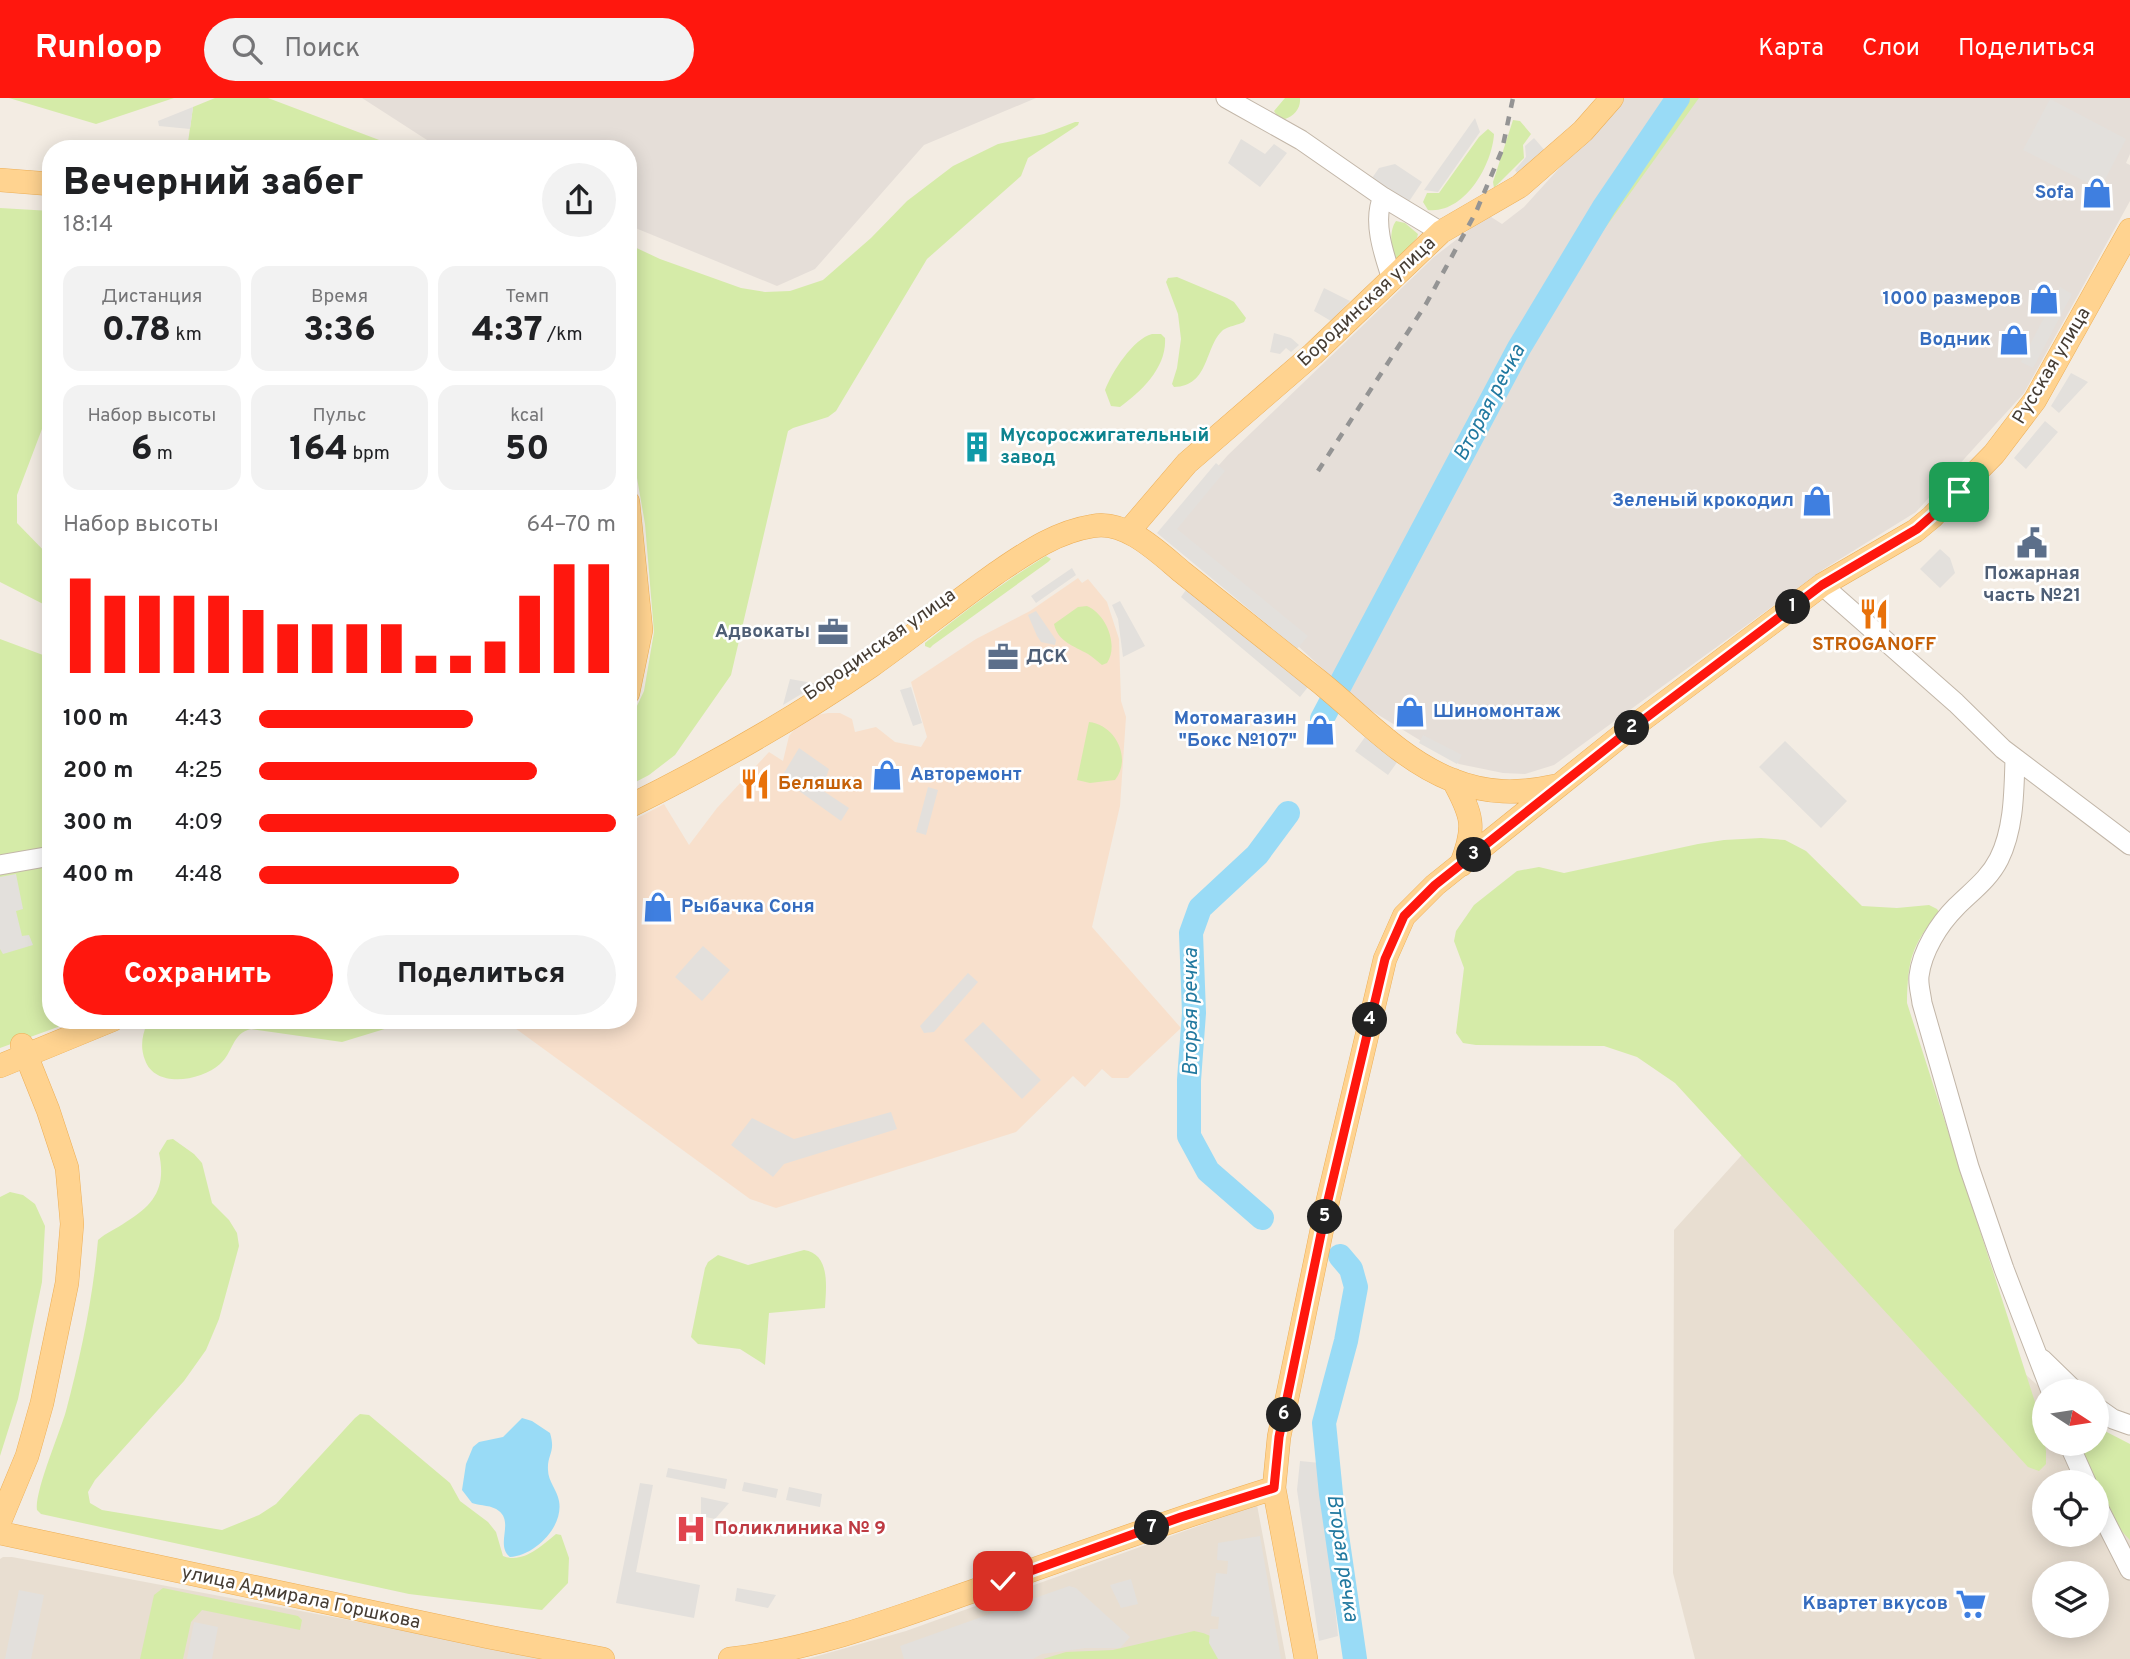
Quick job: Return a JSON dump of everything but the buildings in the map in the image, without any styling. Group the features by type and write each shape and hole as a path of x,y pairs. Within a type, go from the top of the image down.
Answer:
{"main road":[{"name":"Бородинская улица","path":"1131,528 1187,463 1313,354 1441,233 1520,186 1583,131 1612,98"},
{"path":"0,173 42,176"},
{"path":"0,180 42,183"},
{"name":"Русская улица","path":"1131,528 1152,538 1168,561 1413,759 1453,780 1498,791 1524,793 1559,786 1822,585 1917,529 1959,492 1994,454 2035,400 2130,230"},
{"name":"Бородинская улица","path":"637,792 733,741 816,691 866,659 930,609 1058,523 1098,515 1115,516 1131,528"},
{"name":"Бородинская улица","path":"637,802 762,734 858,674 1034,548 1062,533 1091,526 1131,528"},
{"path":"637,591 641,630 637,649"},
{"path":"1453,780 1472,823 1469,843 1461,865"},
{"path":"1306,1659 1274,1488 1279,1437 1328,1200 1385,959 1404,916 1435,885 1559,786"},
{"path":"0,1066 24,1050 67,1029"},
{"path":"0,1054 24,1050 87,1029"},
{"path":"0,1521 27,1456 42,1404 67,1283 72,1224 67,1168 24,1050"},
{"path":"730,1659 774,1653 846,1634 1181,1517 1274,1488"},
{"name":"улица Адмирала Горшкова","path":"0,1533 438,1627 603,1659"}],"street":[{"path":"1226,98 1301,140 1383,197 1441,233"},
{"path":"1383,197 1379,207 1381,236 1392,279"},
{"path":"1822,585 2015,759 2130,845"},
{"path":"2015,759 2014,794 2006,841 1998,861 1982,884 1954,909 1933,937 1922,960 1919,978 1922,1003 1969,1167 2046,1379"},
{"path":"0,866 42,858"},
{"path":"2036,1353 2063,1379"},
{"path":"2109,1416 2130,1425"},
{"path":"2109,1529 2130,1570"}],"shaded area":[{"path":"362,98 1036,98 924,145 815,269 777,286 637,229 637,140 427,140"},
{"path":"1623,98 2130,98 2130,154 2126,163 2130,165 2130,201 2024,393 1916,512 1824,569 1554,765 1525,774 1503,773 1459,764 1362,705 1286,635 1160,531 1228,455 1434,257 1488,215 1502,224 1524,207"},
{"path":"2050,99 2126,139 2100,189 2023,150"},
{"path":"193,107 190,129 159,126 158,121"},
{"path":"1475,118 1480,132 1438,192 1424,190"},
{"path":"1534,138 1547,153 1519,176 1515,170 1526,157 1525,146"},
{"path":"1241,139 1265,154 1274,144 1287,153 1260,187 1228,163"},
{"path":"1395,164 1422,182 1406,206 1370,181 1379,168"},
{"path":"2060,287 2072,294 2033,368 2021,362"},
{"path":"1324,288 1350,301 1331,321 1314,311"},
{"path":"1274,333 1291,338 1299,345 1291,352 1286,348 1280,354 1270,352"},
{"path":"2071,373 2088,382 2059,413 2051,406"},
{"path":"2045,421 2058,432 2026,469 2014,458"},
{"path":"1216,463 1225,471 1177,529 1308,636 1297,649 1157,533"},
{"path":"1940,549 1950,558 1955,573 1940,588 1920,569"},
{"path":"1072,568 1076,575 1036,603 1031,596"},
{"path":"1078,578 1082,583 1088,579 1107,602 1119,639 1121,701 1126,717 1120,806 1092,927 1181,1028 1128,1078 1112,1078 1102,1069 1085,1087 1073,1076 1016,1132 776,1208 750,1199 516,1029 637,1029 637,818 664,804 689,845 717,808 769,752 783,761 789,736 805,717 840,713 852,719 855,732 876,727 895,742 921,747 927,737 911,682 976,639 1030,611"},
{"path":"1188,587 1308,687 1300,697 1181,597"},
{"path":"1120,601 1145,646 1123,657 1118,619 1112,605"},
{"path":"1036,611 1056,640 1055,645 1041,642 1037,636 1028,615"},
{"path":"790,679 818,684 783,705"},
{"path":"911,687 922,723 913,726 900,690"},
{"path":"1423,735 1462,755 1457,764 1419,743"},
{"path":"1365,737 1398,761 1388,775 1355,751"},
{"path":"1785,741 1847,801 1821,828 1759,767"},
{"path":"799,748 829,769 822,790 849,808 841,821 781,778"},
{"path":"928,787 938,790 926,835 916,832"},
{"path":"16,874 23,909 16,911 22,936 29,935 33,945 3,954 0,949 0,877"},
{"path":"703,946 730,970 702,1001 675,977"},
{"path":"968,973 978,982 934,1032 924,1033 920,1026"},
{"path":"983,1022 1041,1080 1022,1099 964,1040"},
{"path":"891,1112 897,1129 784,1164 773,1177 731,1145 752,1118 794,1139"},
{"path":"1758,1137 2032,1380 2032,1456 2109,1456 2109,1453 2130,1467 2130,1659 1695,1659 1673,1573 1674,1230"},
{"path":"1300,1461 1320,1463 1338,1636 1319,1641 1297,1490"},
{"path":"668,1468 727,1479 725,1489 666,1477"},
{"path":"744,1482 778,1489 776,1498 742,1491"},
{"path":"640,1483 653,1485 636,1572 700,1585 694,1618 616,1603"},
{"path":"789,1487 822,1494 820,1507 786,1500"},
{"path":"701,1497 729,1503 715,1519 701,1516"},
{"path":"1257,1505 1286,1659 807,1659 906,1631"},
{"path":"1260,1536 1281,1659 1218,1659 1209,1643 1210,1629 1218,1629 1219,1617 1211,1616 1216,1573 1227,1574 1228,1561 1217,1560 1218,1543"},
{"path":"3,1557 557,1659 0,1659 0,1559"},
{"path":"1131,1579 1138,1604 1121,1608 1110,1585"},
{"path":"1069,1586 1076,1588 1130,1637 1120,1648 1086,1648 1042,1654 1033,1659 904,1659 900,1646"},
{"path":"737,1588 776,1595 768,1608 735,1601"},
{"path":"19,1590 44,1595 31,1659 5,1659"},
{"path":"194,1622 218,1627 212,1659 187,1659"}],"green space":[{"path":"9,98 174,98 96,124"},
{"path":"215,98 268,98 379,140 188,140 193,107"},
{"path":"1285,98 1300,98 1300,102 1296,111 1285,119 1278,117 1274,111"},
{"path":"1687,98 1699,98 1582,260 1580,254"},
{"path":"1513,120 1520,121 1531,134 1523,145 1524,158 1494,188 1493,182"},
{"path":"1079,122 1028,158 1021,176 927,259 836,411 828,417 788,431 731,675 675,755 637,781 637,706 644,691 654,632 645,524 637,478 637,248 741,288 765,292 790,291 823,280 871,238 907,201 953,166 998,144 1044,134"},
{"path":"1488,129 1494,134 1492,147 1474,186 1453,204 1428,210 1423,202 1427,193 1439,193 1479,137"},
{"path":"0,208 42,210 42,429 17,495 17,523 42,549 42,603 0,582"},
{"path":"1396,221 1405,223 1418,234 1397,260 1391,240"},
{"path":"1177,277 1234,302 1246,318 1244,322 1223,330 1217,337 1205,365 1194,380 1174,387 1172,384 1181,339 1178,314 1166,282 1168,278"},
{"path":"1152,334 1161,334 1165,338 1165,349 1152,377 1120,407 1111,406 1105,390 1113,374 1131,349"},
{"path":"1046,556 1051,559 1048,562 930,648 925,646 925,643 969,609"},
{"path":"1087,606 1100,616 1109,631 1112,648 1107,663 1102,665 1063,639 1054,624 1078,607"},
{"path":"0,639 42,655 42,1029 52,1029 0,1048"},
{"path":"1089,722 1107,729 1118,744 1122,762 1115,780 1090,783 1077,780"},
{"path":"1724,840 1785,840 1806,851 1862,906 1897,908 1929,905 1939,912 1922,935 1913,954 1908,975 1907,1003 2032,1393 2032,1456 2046,1456 2046,1464 2040,1470 2028,1467 1675,1083 1637,1057 1604,1046 1476,1045 1463,1043 1456,1033 1464,968 1454,941 1456,931 1474,905 1517,871 1539,867 1564,873"},
{"path":"145,1029 251,1029 236,1039 224,1060 212,1070 191,1078 179,1079 158,1075 150,1069 143,1055"},
{"path":"251,1029 385,1029 342,1042"},
{"path":"173,1139 202,1163 212,1203 229,1220 237,1233 239,1246 219,1319 206,1350 184,1381 95,1480 88,1492 90,1503 102,1510 222,1530 259,1515 276,1504 355,1418 360,1414 369,1415 450,1483 460,1501 488,1522 496,1532 503,1556 525,1556 556,1534 561,1535 569,1558 568,1583 542,1610 409,1594 41,1514 37,1510 39,1490 77,1369 90,1304 98,1240 136,1215 151,1201 160,1185 159,1153 167,1140"},
{"path":"10,1192 23,1195 35,1204 45,1226 42,1282 18,1399 0,1456 0,1197"},
{"path":"804,1250 813,1253 823,1265 826,1282 825,1308 769,1313 765,1365 740,1349 698,1344 691,1337 708,1262 718,1255 748,1265"},
{"path":"2109,1433 2130,1444 2130,1540 2109,1518 2109,1470 2078,1470 2073,1456 2109,1456"},
{"path":"163,1588 298,1616 302,1620 300,1630 202,1610 191,1622 183,1659 140,1659 154,1595"},
{"path":"1194,1631 1207,1634 1216,1640 1231,1659 1043,1659 1066,1652 1113,1650"}],"water":[{"path":"522,1418 550,1433 552,1449 548,1474 558,1497 559,1511 552,1530 537,1546 510,1557 504,1546 503,1516 493,1508 472,1503 462,1490 466,1464 473,1447 479,1442 503,1437"}],"waterway":[{"name":"Вторая речка","path":"1322,719 1519,348 1604,207 1678,98"},
{"name":"Вторая речка","path":"1262,1218 1208,1171 1189,1136 1189,1080 1194,1013 1191,933 1200,908 1257,855 1288,813"},
{"name":"Вторая речка","path":"1340,1256 1351,1269 1356,1287 1346,1341 1324,1423 1331,1494 1355,1659"}],"railway":[{"path":"1318,471 1426,304 1476,212 1502,150 1513,98"}],"place":[{"name":"Sofa","path":"2097,193"},
{"name":"1000 размеров","path":"2044,299"},
{"name":"Водник","path":"2014,340"},
{"name":"Мусоросжигательный завод","path":"977,447"},
{"name":"Зеленый крокодил","path":"1817,501"},
{"name":"Пожарная часть №21","path":"2032,543"},
{"name":"STROGANOFF","path":"1874,614"},
{"name":"Адвокаты","path":"833,632"},
{"name":"ДСК","path":"1003,657"},
{"name":"Шиномонтаж","path":"1410,712"},
{"name":"Мотомагазин \"Бокс №107\"","path":"1320,730"},
{"name":"Авторемонт","path":"887,775"},
{"name":"Беляшка","path":"755,784"},
{"name":"Рыбачка Соня","path":"658,907"},
{"name":"Поликлиника № 9","path":"691,1529"},
{"name":"Квартет вкусов","path":"1971,1604"}],"route":[{"path":"1003,1581 1181,1517 1274,1488 1279,1437 1328,1200 1385,959 1404,916 1435,885 1622,736 1822,585 1917,529 1959,492"}]}
